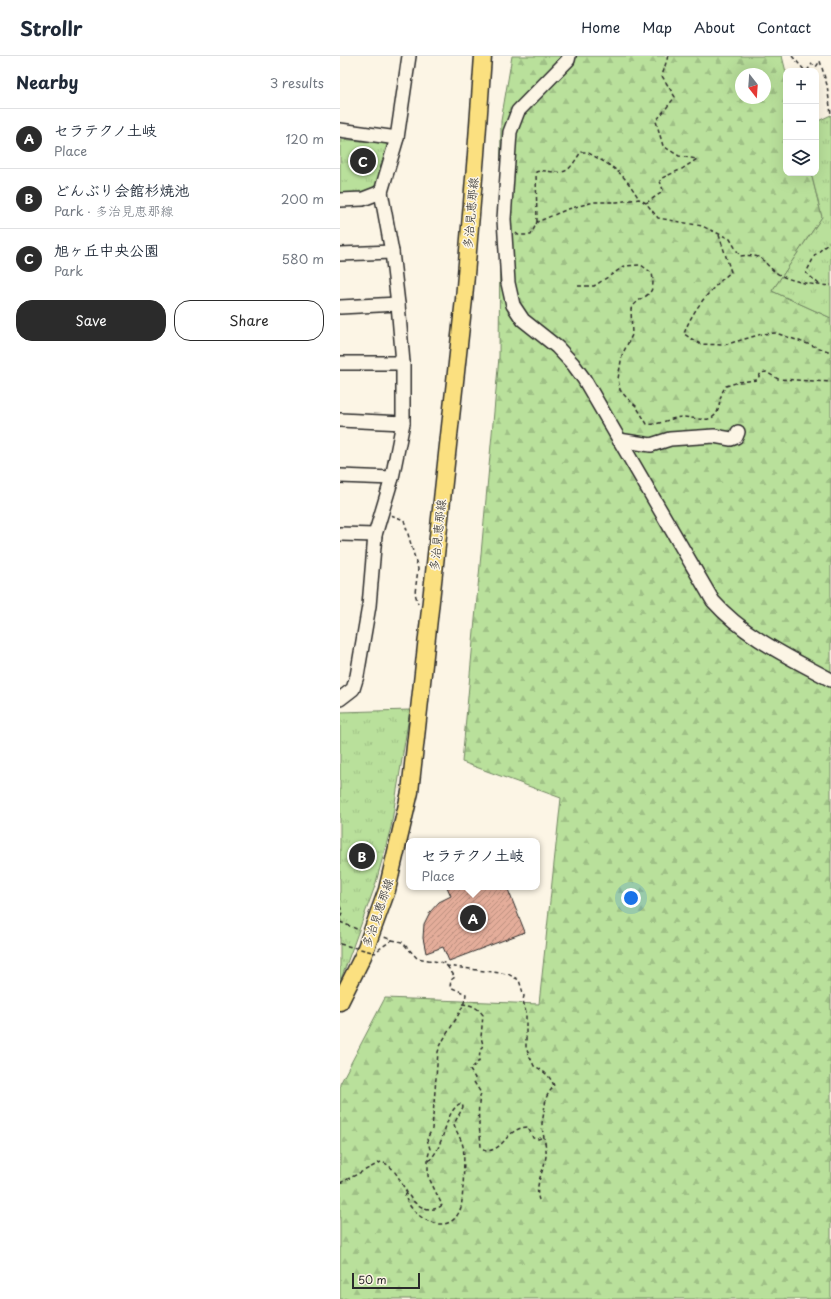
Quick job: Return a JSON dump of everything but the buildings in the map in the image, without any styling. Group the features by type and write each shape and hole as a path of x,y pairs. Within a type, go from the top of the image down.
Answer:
{"main road":[{"name":"多治見恵那線","path":"340,1002 363,956 385,898 400,841 410,792 464,299 483,56"}],"street":[{"path":"340,699 353,689 357,676 369,606 375,536 392,478 403,423 403,363 398,304 392,252 381,192 397,138 409,56"},
{"path":"569,56 568,60 518,111 510,132 504,219 508,283 513,306 523,320 557,347 573,364 619,440 703,586 717,605 740,628 782,654 831,680"},
{"path":"340,130 397,138"},
{"path":"340,200 363,199 381,192"},
{"path":"340,254 392,252"},
{"path":"340,307 398,304"},
{"path":"340,363 403,363"},
{"path":"340,420 403,423"},
{"path":"619,440 651,445 670,439 714,436 731,439 736,437 738,432"},
{"path":"340,476 392,478"},
{"path":"340,534 375,536"}],"path":[{"path":"646,203 661,193 662,190 660,181 662,178 682,169 697,159 679,156 663,146 656,121 675,97 662,76 668,56"},
{"path":"792,56 803,68"},
{"path":"809,68 812,64 816,67 820,61 827,85 831,114"},
{"path":"504,219 518,235 531,235 537,222 536,172 542,170 558,172 568,170 581,152 587,152 618,169 629,181 639,199 646,203 658,218 691,222 702,226 734,242 740,256 756,256 779,274 820,285 831,285"},
{"path":"537,222 568,209 594,202 617,202 639,199"},
{"path":"719,235 731,272 712,287 686,325 684,334 700,344 724,345 762,334 776,333 831,352"},
{"path":"820,285 806,273 815,255 831,241"},
{"path":"578,286 594,286 617,271 630,266 641,265 652,273 654,282 649,293 631,309 632,335 622,355 618,379 620,390 636,406 647,424 654,425 682,417 706,419 712,417 716,413 719,398 726,386 739,382 758,380 761,373 766,372 778,379 831,382"},
{"path":"382,513 398,517 404,520 406,524 407,536 418,569 415,593 419,606"},
{"path":"340,906 342,912 340,922 362,931"},
{"path":"340,1183 381,1162 385,1163 390,1168 412,1200 426,1208 439,1208 442,1205 428,1176 430,1149 427,1139 432,1129 438,1052 441,1042 450,1029 466,994 450,987 451,980 455,977 445,963 417,958 402,942 380,936"},
{"path":"340,944 376,953 392,940"},
{"path":"447,966 508,974 519,980 524,996 523,1000 526,1013 526,1048 534,1066 539,1068 552,1079 554,1086 546,1099 544,1118 542,1122 544,1137 547,1142 546,1155 537,1189 539,1200"},
{"path":"462,1004 471,1005 478,1008 483,1015 481,1037 483,1045 478,1057 479,1061 470,1070 475,1078 474,1082 481,1093 478,1102 481,1147 486,1151 493,1151 505,1141 511,1132 519,1128 528,1127 533,1138 538,1139 544,1137"},
{"path":"407,1193 405,1196 412,1210 425,1221 441,1224 448,1222 461,1208 464,1149 454,1124 463,1107 462,1104 456,1106 450,1115 440,1144 428,1163"}],"green space":[{"path":"512,56 782,56 785,68 783,68 783,176 812,176 822,217 772,291 831,318 831,1299 340,1299 340,1084 385,998 539,1004 561,798 462,762 499,357 501,121"},
{"path":"831,115 831,318 772,291 822,217 812,176 819,176 819,121"},
{"path":"340,139 392,144 380,179 376,185 365,193 340,195"},
{"path":"410,710 391,827 375,886 340,982 340,712"}],"place":[{"name":"旭ヶ丘中央公園","path":"363,161"},
{"name":"どんぶり会館杉焼池","path":"362,856"},
{"name":"セラテクノ土岐","path":"473,918"}]}
